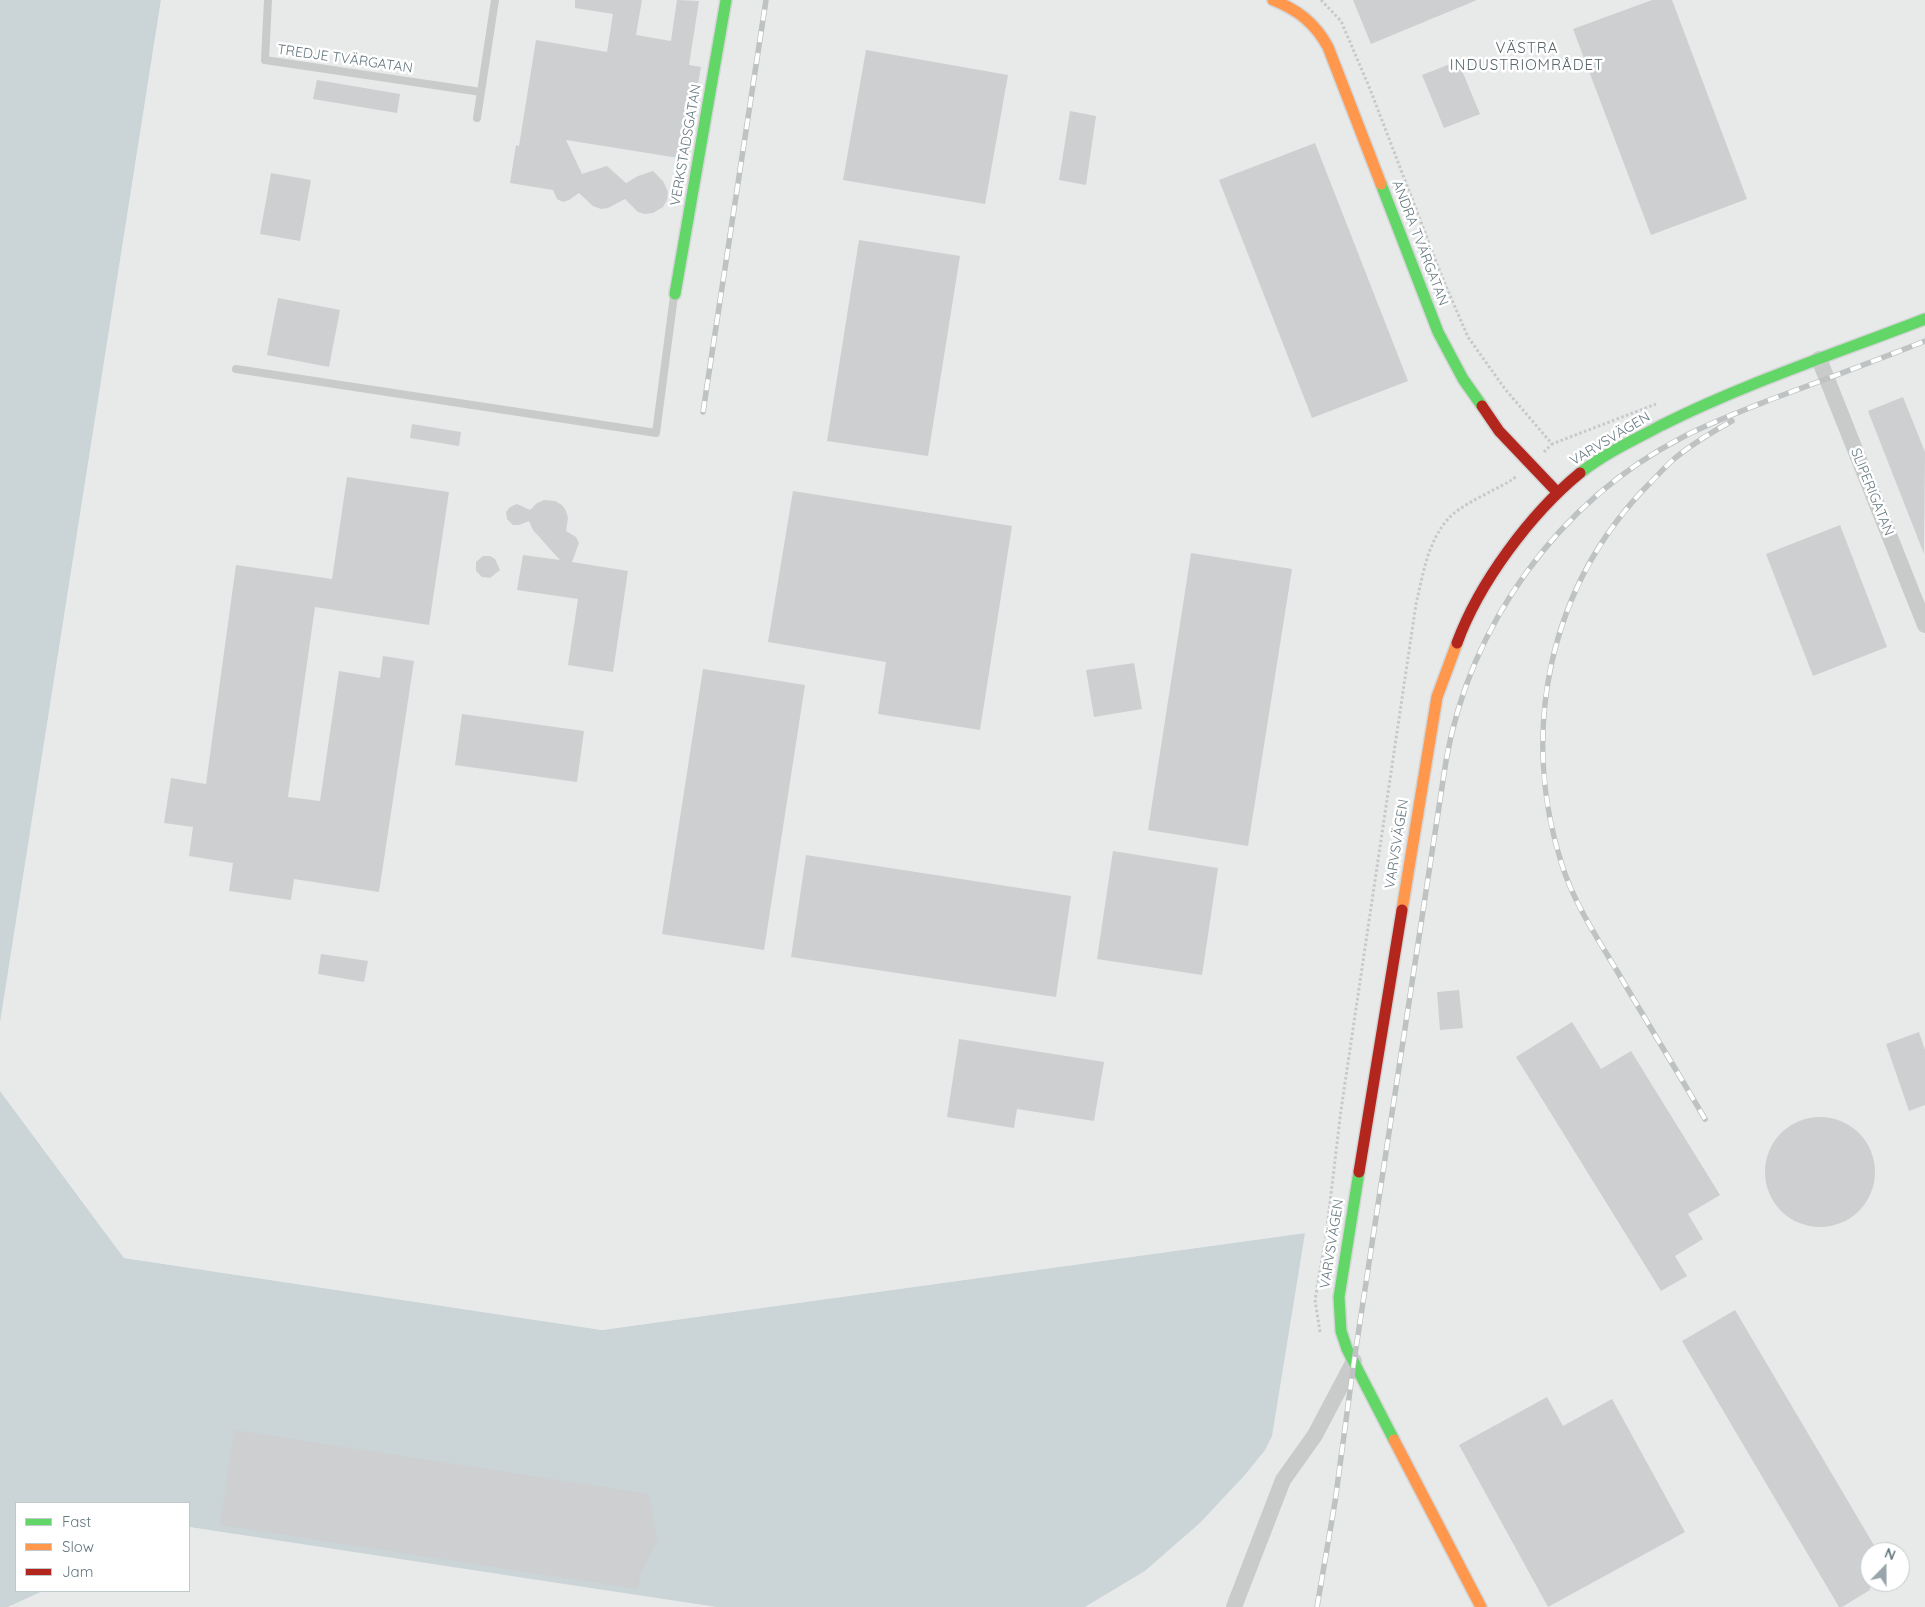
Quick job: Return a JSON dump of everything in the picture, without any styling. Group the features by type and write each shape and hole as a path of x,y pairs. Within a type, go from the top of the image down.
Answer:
{"street":[{"name":"VERKSTADSGATAN","path":"675,294 726,0"},
{"name":"ANDRA TVÄRGATAN","path":"1273,0 1293,8 1310,20 1328,47 1438,332 1463,379 1499,431 1557,492"},
{"name":"VARVSVÄGEN","path":"1481,1607 1354,1361 1341,1330 1339,1297 1437,697 1461,631 1474,602 1514,545 1557,492 1589,466 1668,421 1738,390 1925,320"},
{"name":"SLIPERIGATAN","path":"1819,359 1925,624"},
{"path":"1234,1607 1283,1480 1315,1435 1354,1361"}],"lane":[{"name":"TREDJE TVÄRGATAN","path":"268,0 265,60 481,92"},
{"path":"478,118 495,0"},
{"path":"236,368 656,433 675,294"}],"path":[{"path":"1321,0 1341,21 1370,89 1442,277 1468,337 1505,388 1552,444 1660,403"}],"shaded area":[{"path":"0,0 161,0 0,1023"},
{"path":"161,0 1925,0 1925,1607 1085,1607 1145,1571 1200,1523 1244,1476 1305,1233 602,1330 124,1258 0,1091 0,1023"},
{"path":"0,1091 124,1258 602,1330 1305,1233 1272,1436 1265,1450 1244,1476 1200,1523 1145,1571 1085,1607 716,1607 190,1527 190,1502 15,1502 15,1592 41,1592 8,1607 0,1607"},
{"path":"190,1527 716,1607 8,1607 41,1592 190,1592"}],"building":[{"path":"575,0 642,0 636,35 671,41 677,0 699,1 689,65 701,67 685,159 566,140 582,174 607,166 626,183 638,176 653,171 663,181 668,192 667,200 663,207 653,213 645,214 638,212 625,199 608,208 601,209 593,206 579,193 563,202 557,199 553,190 510,183 516,145 519,146 536,40 607,52 613,14 575,8"},
{"path":"1353,0 1477,0 1371,44"},
{"path":"1652,0 1672,0 1747,199 1651,235 1573,29"},
{"path":"866,50 1008,75 985,204 843,180"},
{"path":"1458,61 1480,114 1444,128 1422,75"},
{"path":"317,80 400,94 397,113 313,99"},
{"path":"1070,111 1096,116 1086,185 1059,180"},
{"path":"1315,143 1408,381 1312,418 1219,180"},
{"path":"271,173 311,180 300,241 260,234"},
{"path":"859,240 960,256 928,456 827,441"},
{"path":"278,298 340,310 329,367 267,355"},
{"path":"1903,397 1925,452 1924,554 1868,411"},
{"path":"412,424 461,432 459,446 410,438"},
{"path":"347,477 449,492 429,625 315,607 288,797 320,801 339,671 380,678 383,656 414,661 379,892 294,879 291,900 229,891 233,863 189,856 193,827 164,823 171,778 206,784 236,565 332,579"},
{"path":"793,491 1012,526 980,730 878,714 886,662 768,642"},
{"path":"544,500 555,501 562,505 566,511 568,518 566,531 576,537 579,543 572,562 628,571 613,672 568,665 578,599 517,590 523,555 560,560 533,530 529,521 513,525 507,519 506,512 510,507 517,504 530,510 537,503"},
{"path":"1840,525 1887,647 1813,676 1766,554"},
{"path":"1191,553 1292,569 1248,846 1148,830"},
{"path":"483,556 490,556 495,559 500,570 490,578 482,577 476,571 476,562"},
{"path":"1134,663 1142,709 1094,717 1086,670"},
{"path":"703,669 805,685 764,950 662,934"},
{"path":"462,714 584,731 577,782 455,765"},
{"path":"1113,851 1218,868 1202,975 1097,959"},
{"path":"806,855 1071,896 1056,997 791,957"},
{"path":"321,954 368,961 364,982 318,974"},
{"path":"1459,990 1463,1028 1440,1030 1437,992"},
{"path":"1572,1022 1601,1069 1631,1051 1720,1195 1688,1214 1703,1239 1675,1256 1687,1276 1661,1291 1516,1057"},
{"path":"1919,1032 1925,1050 1925,1105 1909,1111 1886,1044"},
{"path":"959,1039 1104,1062 1094,1121 1017,1109 1014,1128 947,1117"},
{"path":"1820,1117 1841,1121 1859,1133 1871,1151 1875,1172 1871,1193 1859,1211 1841,1223 1820,1227 1799,1223 1781,1211 1769,1193 1765,1172 1769,1151 1781,1133 1799,1121"},
{"path":"1735,1310 1872,1542 1860,1542 1860,1592 1867,1592 1839,1607 1682,1341"},
{"path":"1547,1397 1563,1426 1612,1399 1685,1532 1548,1607 1459,1445"},
{"path":"234,1430 649,1494 657,1540 640,1575 638,1589 220,1525"}],"railway":[{"path":"703,412 766,0"},
{"path":"1317,1607 1335,1502 1354,1361 1446,761 1458,710 1476,662 1499,615 1527,572 1560,532 1597,495 1638,464 1683,437 1719,420 1925,341"},
{"path":"1705,1119 1589,924 1568,882 1550,817 1543,765 1544,713 1552,662 1566,613 1588,566 1616,522 1674,459 1688,448 1732,421"}],"traffic: fast":[{"path":"675,294 726,0"},
{"path":"1381,184 1438,332 1463,379 1482,406"},
{"path":"1580,473 1620,447 1694,410 1759,382 1925,319"},
{"path":"1359,1172 1339,1297 1341,1331 1347,1349 1394,1440"}],"traffic: slow":[{"path":"1273,0 1305,18 1323,38 1381,184"},
{"path":"1402,910 1437,697 1457,643"},
{"path":"1394,1440 1481,1607"}],"traffic: jam":[{"path":"1482,406 1499,431 1557,492"},
{"path":"1457,643 1478,597 1508,551 1543,508 1580,473"},
{"path":"1359,1172 1402,910"}],"district":[{"name":"VÄSTRA INDUSTRIOMRÅDET","path":"1527,56"}]}
